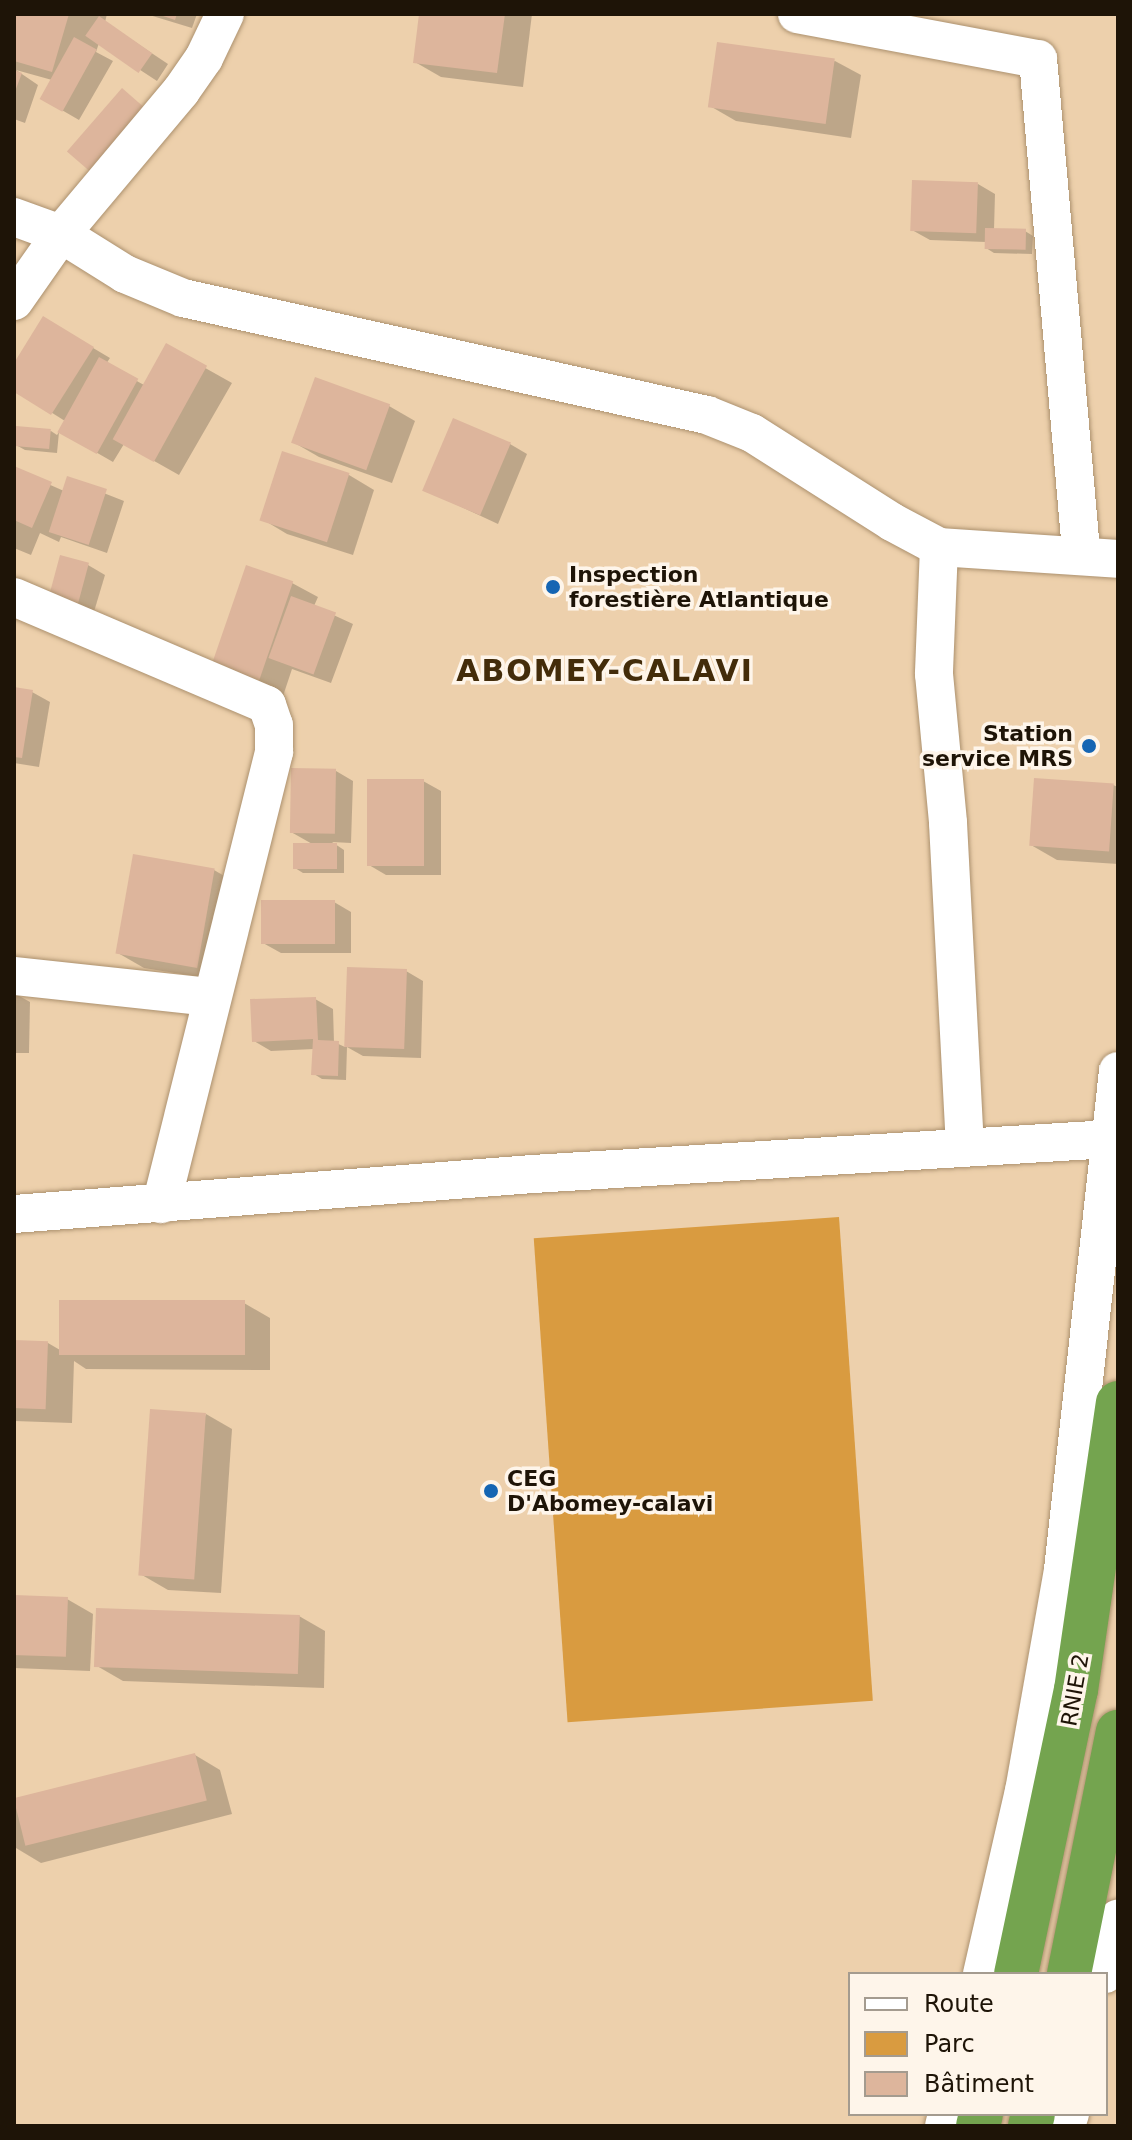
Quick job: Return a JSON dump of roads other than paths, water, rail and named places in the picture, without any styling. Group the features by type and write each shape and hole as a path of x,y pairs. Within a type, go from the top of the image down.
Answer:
{"highway":[{"name":"RNIE 2","path":"1016,1972 1076,1690 1118,1403"},
{"path":"1069,1972 1118,1732"}],"street":[{"path":"14,301 61,234 181,91 204,58 225,14"},
{"path":"14,217 61,234 125,274 183,298 707,415 752,433 892,522 939,547 1100,557 1038,59 797,14"},
{"path":"939,547 934,674 948,823 965,1146"},
{"path":"14,597 267,705 274,725 274,752 161,1204"},
{"path":"14,976 211,997"},
{"path":"982,1972 1024,1791 1063,1570 1118,1071"},
{"path":"14,1214 965,1146 1111,1139"},
{"path":"1105,1972 1118,1919"}],"place":[{"name":"Inspection forestière Atlantique","path":"553,587"},
{"name":"Station service MRS","path":"1089,746"},
{"name":"CEG D'Abomey-calavi","path":"491,1491"}],"district":[{"name":"ABOMEY-CALAVI","path":"605,671"}]}
